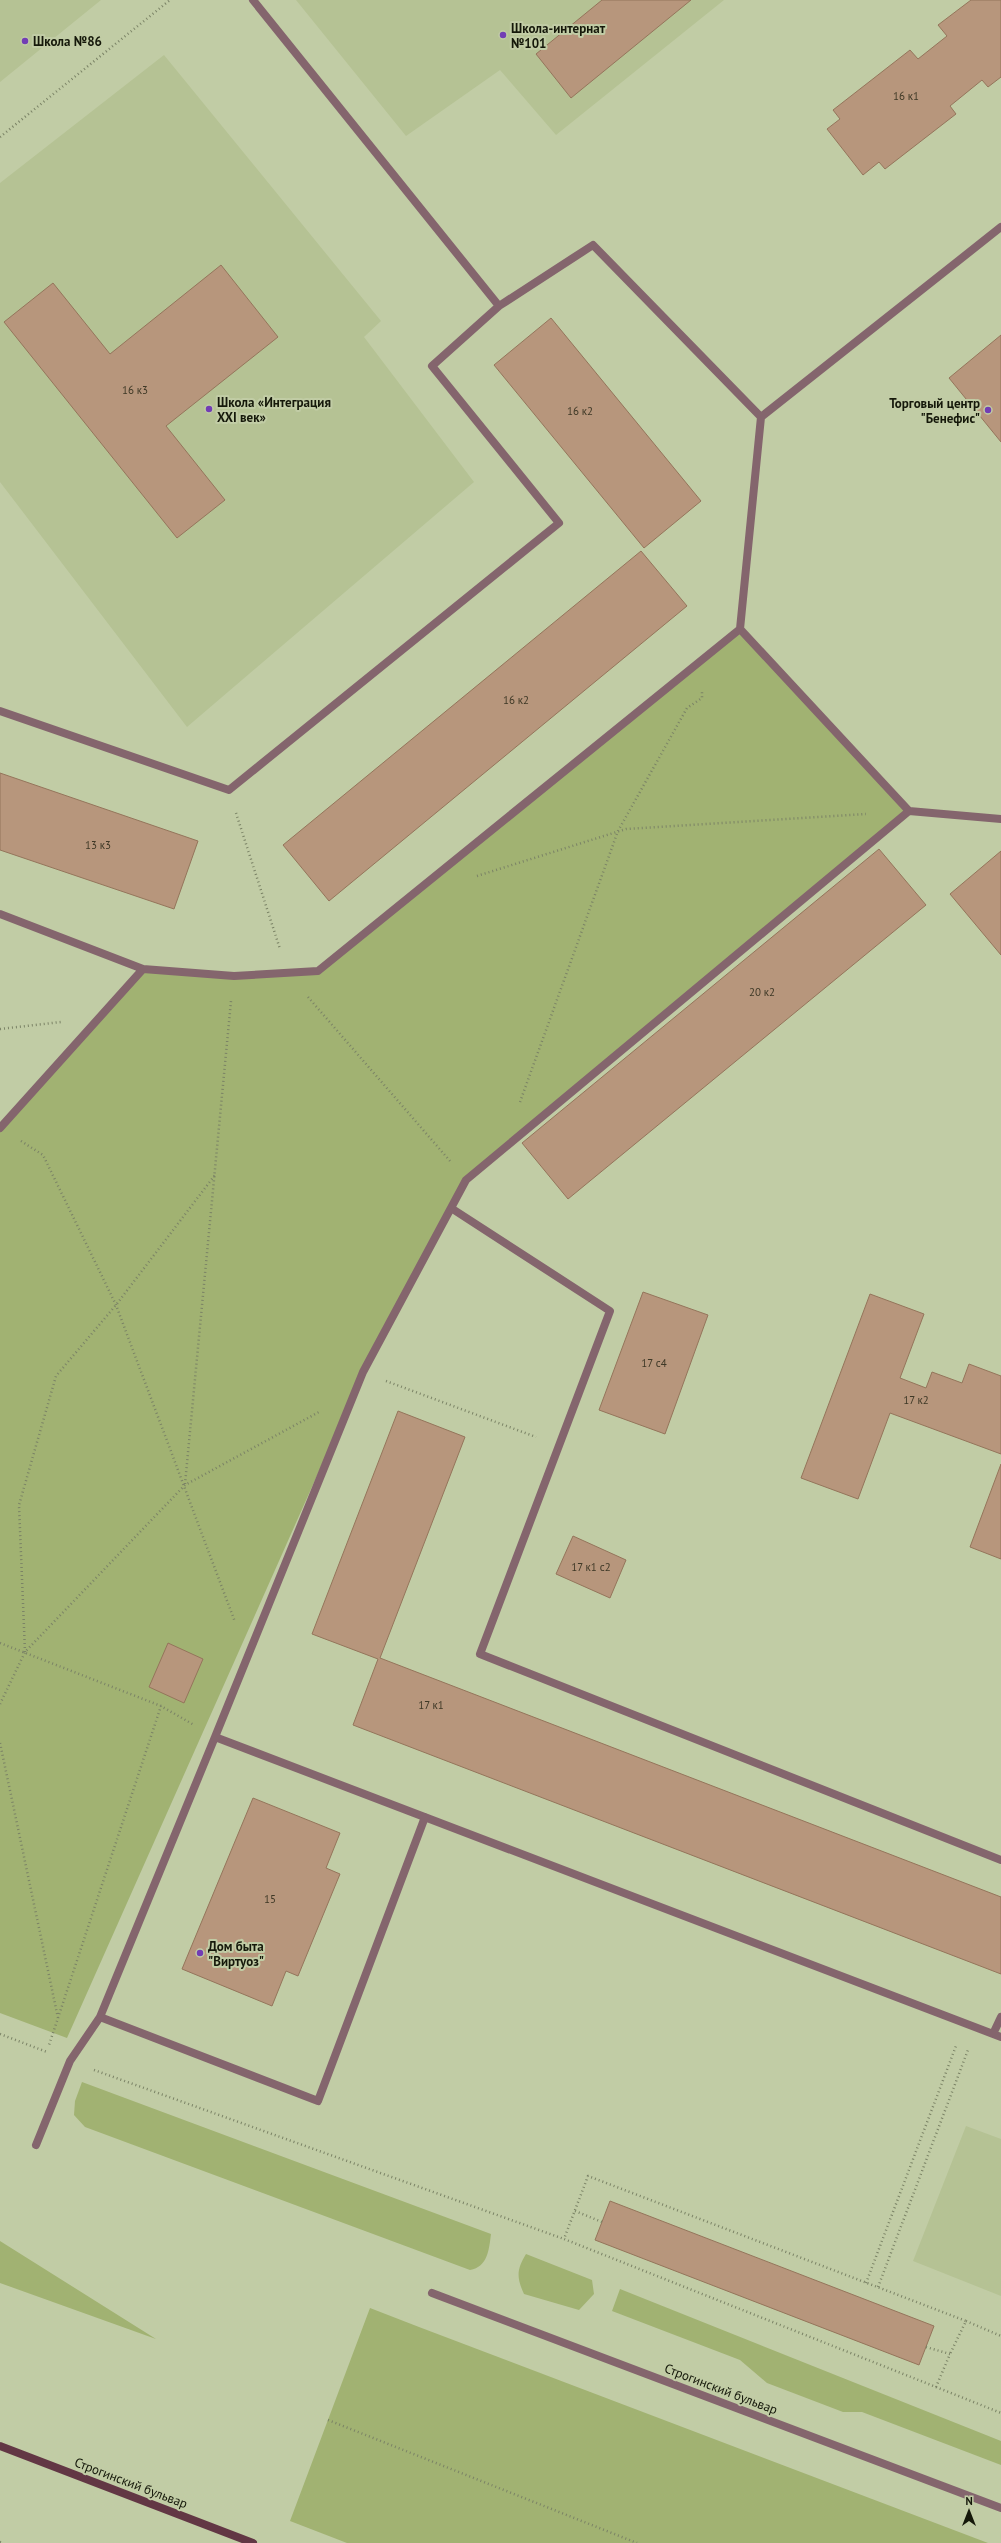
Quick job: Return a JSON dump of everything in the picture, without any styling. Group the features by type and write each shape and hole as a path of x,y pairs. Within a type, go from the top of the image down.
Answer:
{"street":[{"path":"253,0 499,306"},
{"path":"0,914 143,969 234,976 318,971 740,629 761,417 1001,227"},
{"path":"0,711 228,790 559,523 432,366 499,306 593,245 761,417"},
{"path":"740,629 909,811 1001,819"},
{"path":"36,2145 70,2061 100,2017 363,1372 466,1180 909,811"},
{"path":"0,1128 143,969"},
{"path":"451,1208 610,1311 480,1654 1001,1860"},
{"path":"214,1737 1001,2037"},
{"path":"100,2017 318,2101 425,1817"},
{"path":"993,2034 1001,2017"},
{"name":"Строгинский бульвар","path":"432,2293 1001,2508"},
{"name":"Строгинский бульвар","path":"0,2446 253,2543"}],"path":[{"path":"0,137 170,0"},
{"path":"519,1105 618,831 687,708 702,698 703,659"},
{"path":"228,790 287,973 466,1180"},
{"path":"469,878 626,829 909,811"},
{"path":"185,1485 234,976"},
{"path":"0,1029 99,1018"},
{"path":"18,1140 43,1155 116,1305 248,1655"},
{"path":"26,1652 19,1505 56,1376 116,1305 214,1175"},
{"path":"363,1372 560,1446"},
{"path":"0,1704 26,1652 185,1485 354,1394"},
{"path":"0,1643 161,1706 214,1737"},
{"path":"47,2052 161,1706"},
{"path":"0,1743 58,2018"},
{"path":"866,2283 964,2023"},
{"path":"878,2287 977,2028"},
{"path":"0,2034 70,2061 564,2239 1001,2413"},
{"path":"564,2239 588,2176 966,2321 1001,2336"},
{"path":"575,2211 602,2222"},
{"path":"936,2387 966,2321"},
{"path":"926,2347 950,2354"},
{"path":"328,2420 637,2543"}],"shaded area":[{"name":"Школа №86","path":"0,0 101,0 0,82"},
{"name":"Школа-интернат №101","path":"296,0 724,0 556,135 500,70 406,136"},
{"name":"Школа «Интеграция XXI век»","path":"164,55 381,321 364,337 474,482 187,727 0,482 0,183"},
{"path":"740,629 909,811 466,1180 363,1372 67,2038 0,2013 0,1128 143,969 221,975 318,971"},
{"path":"82,2082 491,2234 488,2251 484,2261 481,2265 470,2270 85,2127 74,2115 75,2101"},
{"path":"966,2126 1001,2139 1001,2296 913,2261"},
{"path":"0,2241 156,2339 0,2283"},
{"path":"526,2254 592,2280 594,2294 579,2310 524,2294 519,2278 519,2269"},
{"path":"620,2289 1001,2441 1001,2465 862,2412 843,2412 767,2383 740,2360 612,2311"},
{"path":"370,2308 988,2543 347,2543 290,2521"}],"building":[{"path":"602,0 691,0 571,98 536,54"},
{"path":"971,0 1001,0 1001,77 988,87 982,80 950,106 956,114 885,169 879,162 863,175 827,129 840,119 833,110 910,50 918,59 947,36 938,25"},
{"path":"221,265 278,337 166,426 225,500 177,538 4,322 53,283 110,354"},
{"path":"551,318 701,501 644,548 494,365"},
{"name":"Торговый центр \"Бенефис\"","path":"1001,335 1001,442 949,378"},
{"path":"641,551 687,606 329,901 283,845"},
{"path":"0,773 198,841 174,909 0,850"},
{"path":"879,849 926,905 568,1199 522,1143"},
{"path":"1001,851 1001,955 950,894"},
{"path":"643,1292 708,1315 665,1434 599,1410"},
{"path":"870,1294 924,1314 900,1378 926,1388 932,1372 962,1383 969,1364 1001,1376 1001,1454 890,1413 858,1499 801,1478"},
{"path":"398,1411 465,1437 380,1658 1001,1897 1001,1974 353,1725 378,1659 312,1634"},
{"path":"1001,1464 1001,1559 970,1547"},
{"path":"573,1536 626,1560 610,1598 556,1574"},
{"path":"168,1643 203,1659 184,1703 149,1687"},
{"path":"253,1798 340,1833 326,1868 340,1874 298,1976 286,1971 272,2006 182,1969"},
{"path":"610,2201 934,2326 919,2365 595,2240"}],"place":[{"name":"Школа-интернат №101","path":"503,35"},
{"name":"Школа №86","path":"25,41"},
{"name":"Школа «Интеграция XXI век»","path":"209,409"},
{"name":"Торговый центр \"Бенефис\"","path":"988,410"},
{"name":"Дом быта \"Виртуоз\"","path":"200,1953"}]}
